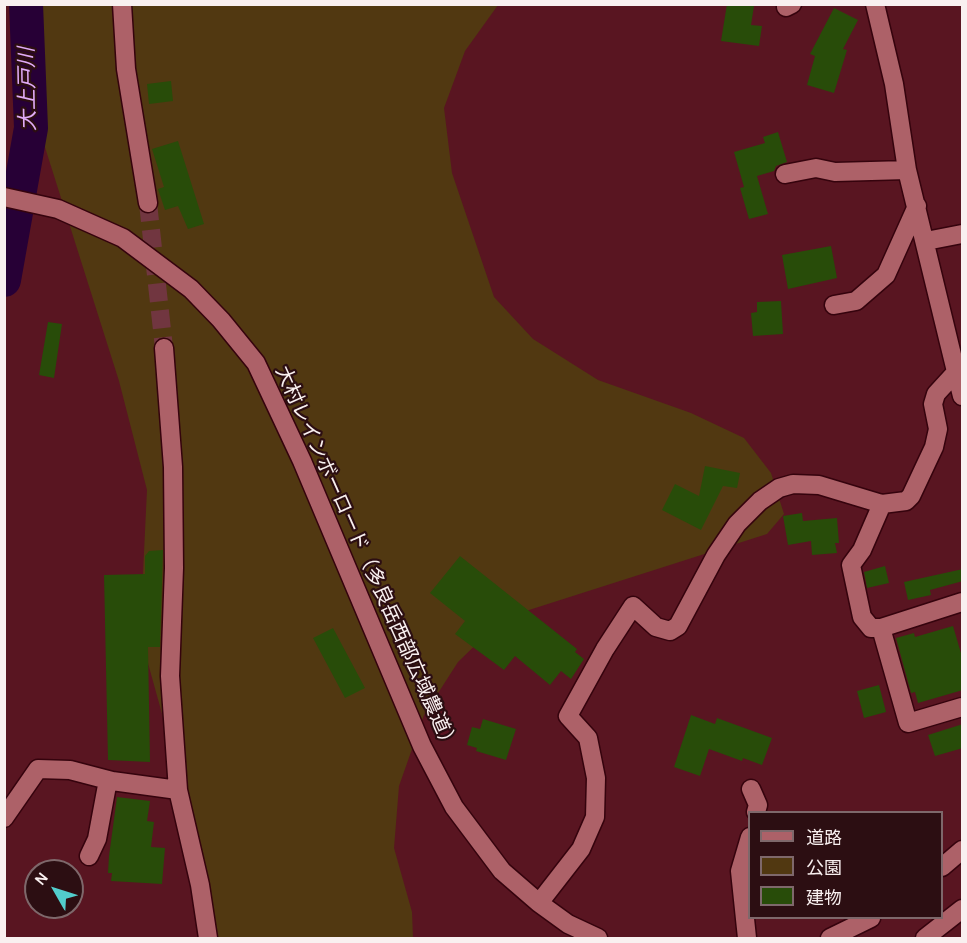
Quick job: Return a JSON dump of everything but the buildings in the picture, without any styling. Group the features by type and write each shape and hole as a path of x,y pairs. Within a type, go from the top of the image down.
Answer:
{"street":[{"path":"122,4 126,69 148,203"},
{"path":"875,4 894,84 907,170 963,396"},
{"path":"785,174 816,168 835,172 907,170"},
{"name":"大村レインボーロード（多良岳西部広域農道）","path":"4,197 58,209 123,238 191,289 221,320 256,363 302,461 422,746 454,807 502,870 539,903 568,924 598,939"},
{"path":"834,305 856,301 886,275 917,206"},
{"path":"926,241 963,234"},
{"path":"164,348 172,467 174,568 170,676 178,790 200,885 208,939"},
{"path":"539,903 581,849 595,817 596,778 588,738 568,716 605,649 633,606 656,627 670,631 678,626 716,555 737,524 779,488 793,484 819,485 882,504 906,501 911,496 934,447 938,429 933,404 936,394 957,371"},
{"path":"882,504 862,550 851,565 862,617 871,628 881,628 963,603"},
{"path":"881,628 908,723 963,707"},
{"path":"4,818 38,769 70,770 108,780 178,790"},
{"path":"89,856 97,839 108,780"},
{"path":"751,789 759,805 757,811"},
{"path":"747,939 740,871 748,844"},
{"path":"943,866 963,850"},
{"path":"925,939 963,909"},
{"path":"830,939 869,919"}],"green space":[{"path":"17,5 498,5 465,51 444,108 452,173 494,297 533,339 598,380 691,413 744,438 771,473 784,514 767,534 529,610 492,629 458,662 424,715 399,786 394,848 412,912 413,938 215,938 177,768 146,656 143,573 147,490 119,381 30,100"}],"waterway":[{"name":"大上戸川","path":"4,280 31,128 26,4"}],"tunnel":[{"path":"148,203 164,348"}]}
